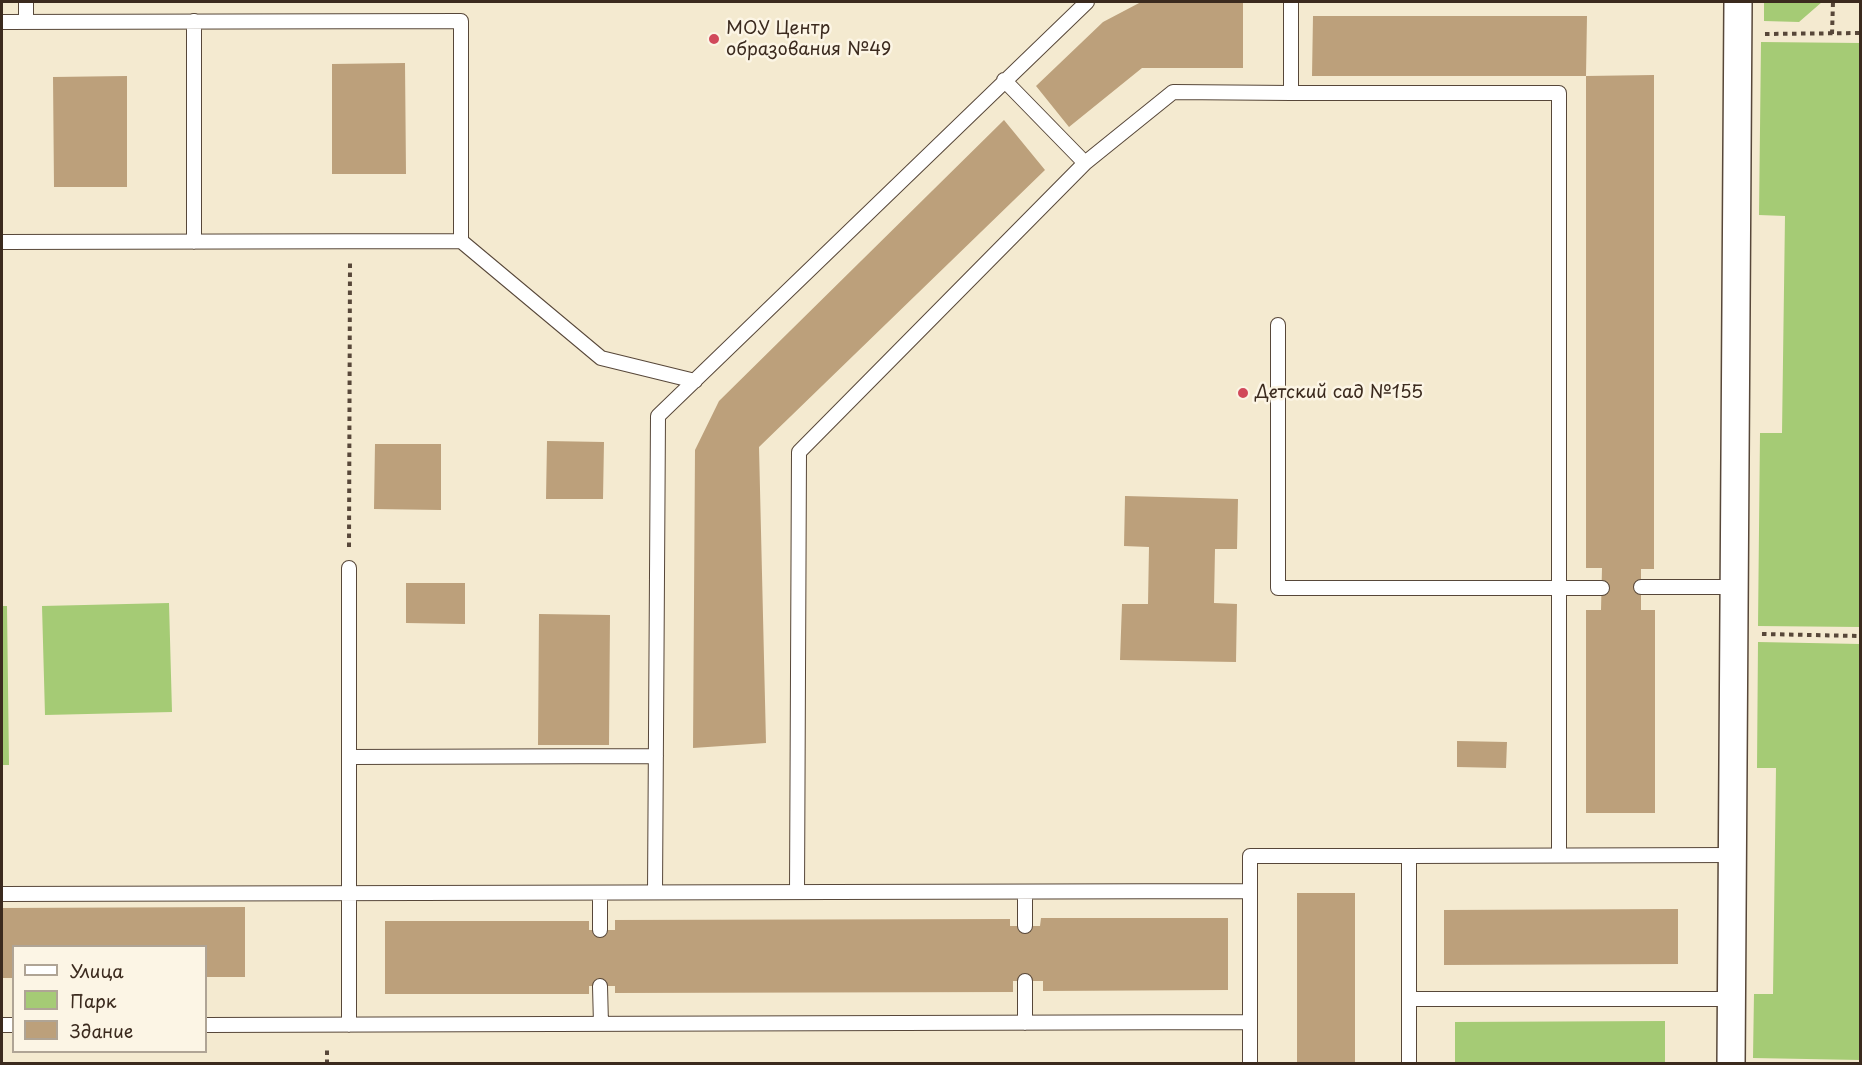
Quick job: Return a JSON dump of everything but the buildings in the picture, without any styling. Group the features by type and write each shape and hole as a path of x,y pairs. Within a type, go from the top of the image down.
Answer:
{"street":[{"path":"1731,1064 1738,2"}],"lane":[{"path":"26,2 26,22"},
{"path":"655,892 658,416 1087,2"},
{"path":"1291,2 1291,93"},
{"path":"194,21 194,242"},
{"path":"2,22 461,21 461,241"},
{"path":"1004,80 1085,163"},
{"path":"796,892 799,452 1085,163 1173,92 1559,93 1559,855"},
{"path":"2,242 461,241 601,358 694,381"},
{"path":"1278,326 1278,588 1602,588"},
{"path":"349,568 349,1025"},
{"path":"1641,587 1734,587"},
{"path":"349,757 656,756"},
{"path":"1250,1064 1250,856 1732,855"},
{"path":"1409,856 1409,1064"},
{"path":"2,894 1250,891"},
{"path":"1025,892 1025,927"},
{"path":"600,893 600,930"},
{"path":"1024,1023 1025,981"},
{"path":"600,986 601,1024"},
{"path":"1409,999 1731,999"},
{"path":"207,1025 1250,1022"}],"path":[{"path":"1832,34 1833,2"},
{"path":"1737,34 1860,33"},
{"path":"349,568 351,242"},
{"path":"1734,634 1860,636"}],"green space":[{"path":"1764,2 1822,2 1799,22 1764,21"},
{"path":"1761,42 1860,43 1860,627 1758,626 1760,433 1782,433 1785,216 1759,215"},
{"path":"169,603 172,712 45,715 42,606"},
{"path":"2,606 7,606 9,765 2,765"},
{"path":"1758,642 1860,644 1860,1060 1753,1058 1754,994 1773,994 1776,768 1757,768"},
{"path":"1665,1021 1665,1063 1455,1063 1455,1022"}],"place":[{"name":"МОУ Центр образования №49","path":"714,39"},
{"name":"Детский сад №155","path":"1243,393"}]}
